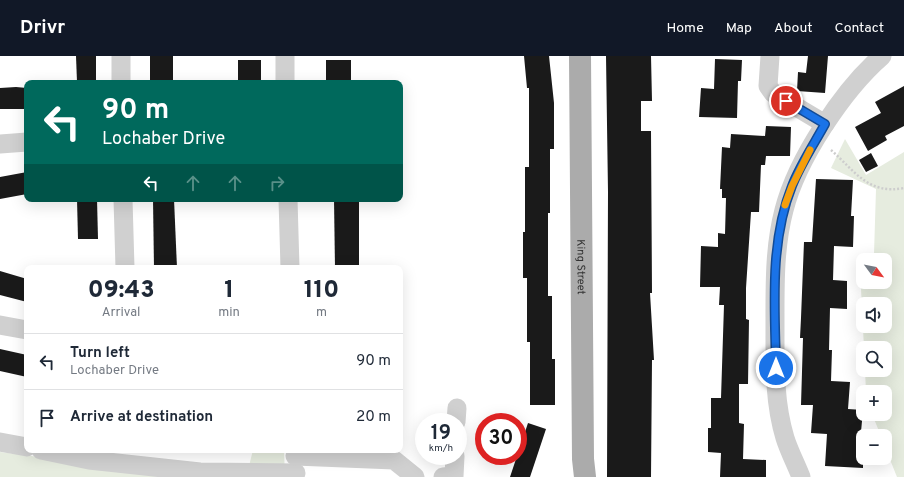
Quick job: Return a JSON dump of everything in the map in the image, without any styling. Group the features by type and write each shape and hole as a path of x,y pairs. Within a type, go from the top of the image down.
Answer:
{"main road":[{"name":"King Street","path":"580,56 583,459 585,477"}],"street":[{"path":"121,56 121,80"},
{"path":"285,56 285,80"},
{"path":"770,56 768,86 773,93 821,131"},
{"path":"801,477 785,439 778,410 775,280 778,245 784,210 792,186 821,131 854,85 882,56"},
{"path":"0,144 24,142"},
{"path":"123,202 126,265"},
{"path":"288,202 290,265"},
{"path":"0,325 24,329"},
{"path":"0,442 24,446"},
{"path":"55,453 89,460 200,472 296,464 394,460 415,477"},
{"path":"443,477 454,476 455,465"}],"path":[{"path":"821,131 858,178 871,185 892,190 904,188"}],"shaded area":[{"path":"845,139 866,175 904,152 904,477 897,477 892,464 892,429 878,429 875,421 892,421 892,385 866,385 865,377 892,377 892,341 864,341 863,333 892,333 892,297 861,297 861,289 892,289 892,253 874,253 876,189 831,168"},
{"path":"0,452 180,475 249,466 252,453 284,453 285,477 0,477"}],"building":[{"path":"76,56 96,56 96,80 77,80"},
{"path":"150,56 173,56 173,80 150,80"},
{"path":"524,56 549,56 554,103 554,149 550,149 550,213 548,213 548,296 552,296 552,359 555,359 555,405 530,405 530,342 527,342 527,278 523,278 525,167 529,167 529,88 527,88"},
{"path":"606,56 651,56 652,101 641,101 641,131 651,131 652,293 650,293 654,360 652,360 651,477 607,477 608,192"},
{"path":"808,56 828,56 825,93 797,91 798,72 806,73"},
{"path":"715,59 742,60 741,81 738,81 737,118 699,117 701,88 714,89"},
{"path":"238,60 261,60 261,80 238,80"},
{"path":"326,60 351,60 351,80 326,80"},
{"path":"904,86 904,126 885,136 887,140 868,151 855,127 881,113 875,102"},
{"path":"0,88 24,88 24,109 0,109"},
{"path":"766,126 791,127 790,156 766,156 765,165 761,165 759,212 751,212 746,288 746,319 749,320 748,384 739,384 739,423 744,424 743,459 766,460 766,477 720,477 721,453 708,452 708,428 711,428 711,398 721,398 724,305 719,305 720,287 700,287 701,246 718,247 718,233 725,234 726,198 722,198 722,189 720,189 722,147 730,148 731,134 765,136"},
{"path":"871,153 878,166 866,172 859,160"},
{"path":"24,173 24,195 0,199 0,177"},
{"path":"816,179 853,180 851,216 854,216 853,247 834,246 833,280 847,281 847,309 830,308 829,350 832,350 831,381 850,382 848,409 856,410 856,421 862,421 861,429 856,429 856,465 863,465 863,468 825,466 827,434 811,433 813,405 801,405 803,338 800,338 804,242 812,242"},
{"path":"77,202 97,202 98,239 78,239"},
{"path":"153,202 174,202 177,265 154,265"},
{"path":"334,202 359,202 359,265 335,265"},
{"path":"0,271 24,278 24,301 0,295"},
{"path":"0,349 24,354 24,376 0,371"},
{"path":"528,423 546,429 530,477 510,477 514,465 527,465"}],"slow traffic":[{"path":"785,205 792,186 810,150"}],"route":[{"path":"776,368 775,280 778,245 784,210 792,186 805,159 825,124 786,101"}]}
